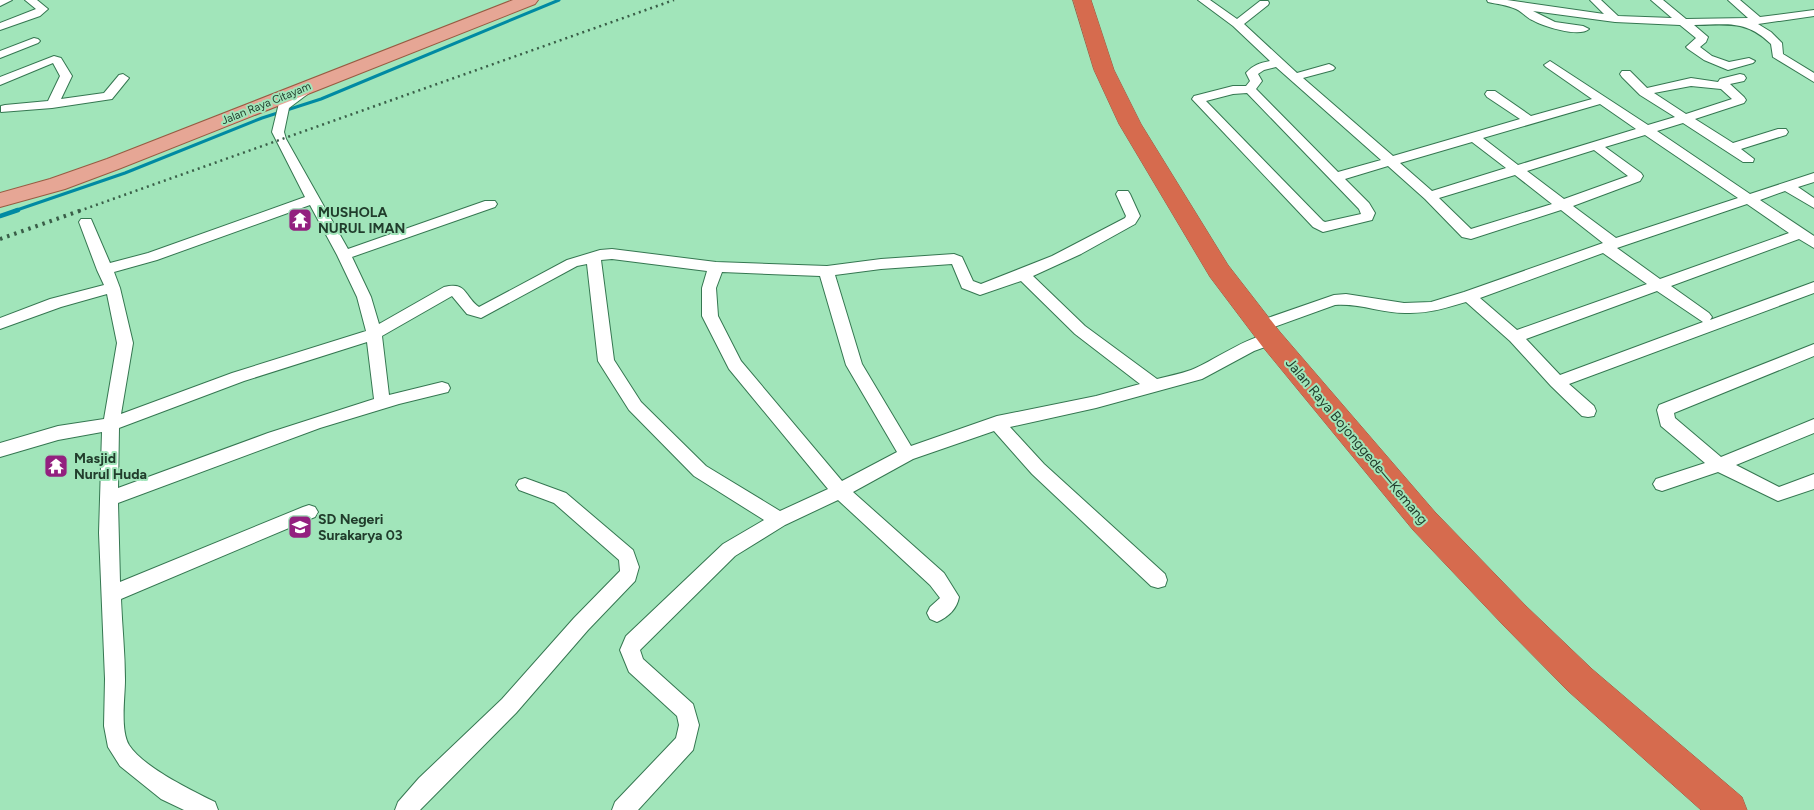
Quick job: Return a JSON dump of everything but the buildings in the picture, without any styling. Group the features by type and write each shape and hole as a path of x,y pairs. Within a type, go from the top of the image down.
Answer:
{"highway":[{"name":"Jalan Raya Bojonggede—Kemang","path":"1082,0 1104,70 1130,124 1219,271 1266,332 1424,521 1509,610 1580,680 1729,810"}],"main road":[{"name":"Jalan Raya Citayam","path":"0,200 61,182 529,0"}],"street":[{"path":"0,3 7,0"},
{"path":"0,27 36,14 43,9 30,0"},
{"path":"1203,0 1237,24 1430,196 1464,232 1471,234 1562,205 1635,178 1636,176 1596,146"},
{"path":"1492,0 1520,6 1615,19 1683,22 1745,22 1814,13"},
{"path":"1595,0 1615,19"},
{"path":"1656,0 1702,37 1702,40 1692,47 1697,52 1728,66 1750,61"},
{"path":"1733,0 1758,21"},
{"path":"1237,24 1264,2"},
{"path":"1520,6 1556,32 1583,29"},
{"path":"1745,22 1774,39 1778,45 1778,55 1781,58 1814,78"},
{"path":"0,54 34,41"},
{"path":"0,81 50,60 57,60 66,76 52,104"},
{"path":"1250,89 1256,81 1252,73 1255,69 1280,63"},
{"path":"1550,65 1814,243"},
{"path":"1296,77 1329,68"},
{"path":"1626,74 1644,92 1748,159"},
{"path":"0,96 3,112 108,96 123,78"},
{"path":"1725,86 1724,82 1740,78"},
{"path":"1430,196 1646,131 1740,100 1725,86 1690,82 1644,92"},
{"path":"310,85 282,113 278,132 280,139 344,255 364,297 374,334 382,401"},
{"path":"1250,89 1336,177 1364,206 1368,213 1367,217 1323,227 1314,221 1198,99 1233,90 1250,89"},
{"path":"1490,94 1530,121"},
{"path":"1336,177 1600,100"},
{"path":"1731,148 1782,132"},
{"path":"1475,138 1562,205 1609,246 1660,286 1704,317"},
{"path":"623,810 686,743 689,725 686,711 636,665 630,650 633,642 729,550 780,520 840,491 907,454 997,422 1096,402 1196,375 1249,347 1266,332 1334,300 1346,299 1404,308 1431,307 1468,296 1814,176"},
{"path":"1787,186 1814,204"},
{"path":"0,450 58,433 111,424 238,378 374,334 449,291 455,290 475,313 481,313 572,263 593,256 612,254 716,266 827,271 881,264 954,259 957,260 967,284 980,290 1024,274 1130,221 1133,216 1123,194"},
{"path":"104,270 152,257 313,199"},
{"path":"344,255 490,204"},
{"path":"86,222 104,270 113,288 125,342 111,424 108,533 115,679 114,726 118,747 127,759 169,791 207,810"},
{"path":"1515,337 1800,234"},
{"path":"593,256 606,361 635,406 700,471 780,520"},
{"path":"716,266 709,288 710,316 736,365 840,491 937,579 950,597 949,602 937,614"},
{"path":"827,271 829,284 854,365 907,454"},
{"path":"1024,274 1080,330 1154,386"},
{"path":"1557,382 1814,287"},
{"path":"0,324 19,316 113,288"},
{"path":"1468,296 1515,337 1557,382 1588,411"},
{"path":"1814,350 1665,410 1667,421 1719,465 1778,494 1814,481"},
{"path":"110,498 278,436 382,401 442,388"},
{"path":"997,422 1038,469 1158,580"},
{"path":"1662,484 1719,465 1814,426"},
{"path":"406,810 427,786 508,706 581,624 628,575 630,567 627,556 560,498 525,485"},
{"path":"111,594 310,512"}],"waterway":[{"path":"14,211 125,173 262,118 321,99 559,0"},
{"path":"0,216 18,210"}],"railway":[{"path":"79,211 674,0"},
{"path":"0,239 82,210"}],"place":[{"name":"MUSHOLA NURUL IMAN","path":"300,220"},
{"name":"Masjid Nurul Huda","path":"56,466"},
{"name":"SD Negeri Surakarya 03","path":"300,527"}]}
